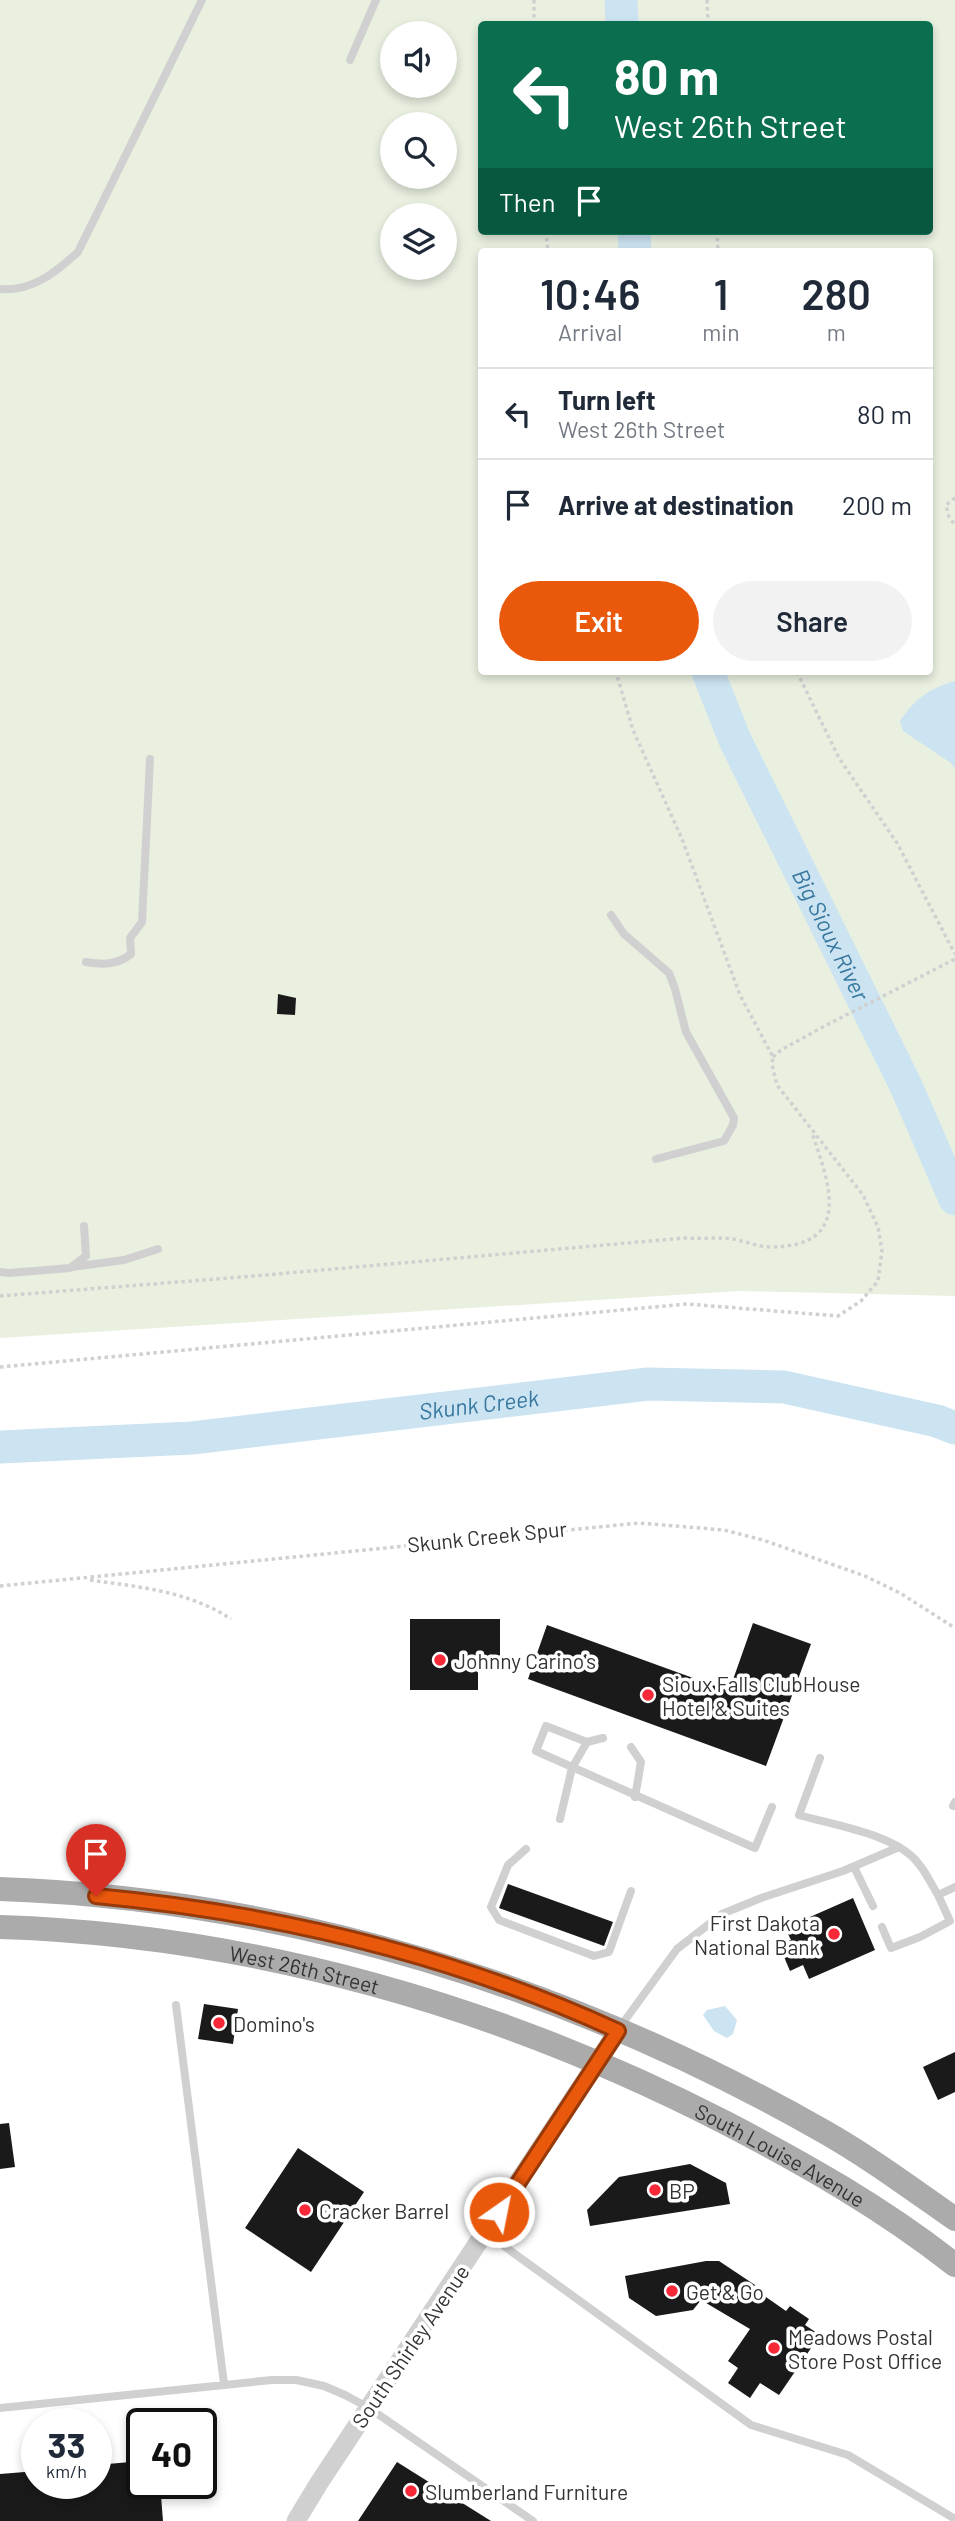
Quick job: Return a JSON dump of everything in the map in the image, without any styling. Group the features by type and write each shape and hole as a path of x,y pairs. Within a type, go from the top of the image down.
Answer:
{"main road":[{"name":"West 26th Street","path":"0,1889 140,1900 306,1929 461,1971 543,1999 618,2031"},
{"name":"West 26th Street","path":"0,1927 135,1937 286,1962 450,2006 597,2060"},
{"name":"South Louise Avenue","path":"618,2031 702,2066 800,2119 863,2156 955,2218"},
{"name":"South Louise Avenue","path":"597,2060 794,2159 882,2213 955,2265"}],"street":[{"name":"South Shirley Avenue","path":"296,2521 618,2031"}],"lane":[{"path":"0,289 27,286 53,274 78,252 202,0"},
{"path":"349,60 376,0"},
{"path":"86,962 103,965 123,960 131,954 130,938 142,922 150,759"},
{"path":"611,915 624,933 668,973 676,989 686,1032 734,1118 733,1125 723,1141 656,1159"},
{"path":"70,1268 86,1256 84,1226"},
{"path":"0,1272 70,1268 124,1260 158,1250"},
{"path":"603,1738 587,1742 546,1726 536,1751 755,1848 772,1807"},
{"path":"560,1819 572,1768 587,1742"},
{"path":"631,1747 641,1762 635,1797"},
{"path":"821,1758 799,1815 878,1838 899,1847 917,1861 950,1921 891,1948 882,1927"},
{"path":"618,2031 677,1949 694,1933 722,1914 854,1867 899,1847"},
{"path":"526,1849 508,1865 491,1907 499,1920 594,1955 609,1952 631,1891"},
{"path":"854,1867 873,1906"},
{"path":"938,1895 955,1887"},
{"path":"176,2005 224,2385"},
{"path":"485,2232 751,2425 848,2455 955,2519"},
{"path":"0,2408 272,2379 296,2380 324,2386 369,2408 533,2521"}],"path":[{"path":"534,0 534,21"},
{"path":"707,0 708,21"},
{"path":"955,498 947,505 949,517 955,525"},
{"path":"0,1367 687,1304 838,1316 861,1301 878,1281 882,1251 878,1227 863,1195 777,1085 772,1065 773,1057 740,995 682,839 633,730 617,675"},
{"path":"773,1057 821,1028 955,957 897,843 839,758 798,675"},
{"path":"0,1296 684,1238 731,1239 768,1247 796,1244 815,1236 826,1227 831,1200 824,1168 810,1128"},
{"name":"Skunk Creek Spur","path":"0,1586 639,1522 724,1530 817,1558 900,1593 955,1628"},
{"path":"85,1579 179,1594 216,1609 231,1619"}],"green space":[{"path":"0,0 955,0 955,1296 738,1291 0,1338"}],"water":[{"path":"955,681 955,769 951,763 903,731 900,721 923,695"},
{"path":"725,2006 737,2020 733,2034 727,2038 714,2031 703,2015 707,2010"}],"building":[{"path":"278,994 296,998 295,1015 277,1014"},
{"path":"410,1619 500,1619 500,1661 478,1661 478,1690 410,1690"},
{"path":"753,1623 811,1644 766,1766 528,1679 547,1625 729,1691"},
{"path":"508,1884 613,1922 604,1946 499,1908"},
{"path":"853,1898 875,1950 809,1979 803,1965 790,1971 779,1945 791,1940 785,1928"},
{"path":"204,2004 238,2009 233,2044 198,2039"},
{"path":"955,2052 955,2092 938,2100 923,2067"},
{"path":"9,2123 15,2167 0,2169 0,2124"},
{"name":"Cracker Barrel","path":"298,2148 364,2192 311,2272 245,2228"},
{"path":"690,2164 726,2183 730,2204 590,2226 587,2210 619,2177"},
{"path":"719,2261 755,2285 753,2288 786,2311 790,2306 809,2319 805,2325 820,2335 779,2395 760,2383 750,2398 728,2383 738,2368 728,2361 750,2329 701,2300 693,2310 656,2316 629,2298 625,2276"},
{"path":"126,2462 126,2499 161,2499 163,2521 0,2521 0,2474 21,2472 21,2499 112,2499 112,2464"},
{"name":"Slumberland Furniture","path":"397,2462 491,2521 358,2521"}],"waterway":[{"name":"Big Sioux River","path":"621,0 622,21"},
{"name":"Big Sioux River","path":"634,235 635,248"},
{"name":"Big Sioux River","path":"709,675 735,740 906,1086 955,1199"},
{"name":"Skunk Creek","path":"0,1447 192,1438 648,1384 784,1387 937,1421 955,1428"}],"place":[{"name":"Johnny Carino's","path":"440,1660"},
{"name":"Sioux Falls ClubHouse Hotel & Suites","path":"648,1695"},
{"name":"First Dakota National Bank","path":"834,1934"},
{"name":"Domino's","path":"219,2023"},
{"name":"BP","path":"655,2190"},
{"name":"Cracker Barrel","path":"305,2210"},
{"name":"Get & Go","path":"672,2291"},
{"name":"Meadows Postal Store Post Office","path":"774,2348"},
{"name":"Slumberland Furniture","path":"411,2491"}],"route":[{"path":"96,1896 140,1900 294,1926 379,1947 543,1999 618,2031 499,2212"}]}
